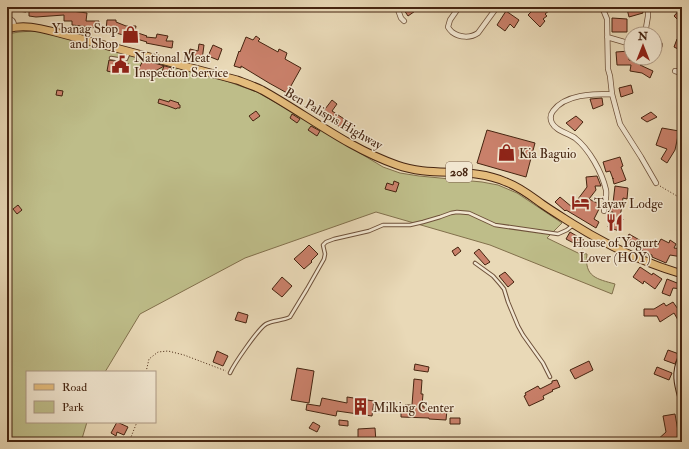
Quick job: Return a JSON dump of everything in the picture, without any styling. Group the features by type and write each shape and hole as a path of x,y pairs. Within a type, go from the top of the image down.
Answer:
{"main road":[{"name":"Ben Palispis Highway","path":"11,28 30,27 55,32 237,80 261,90 348,142 386,161 399,166 421,171 476,174 507,182 523,190 573,224 616,248 656,266 682,274"}],"street":[{"path":"397,7 400,18 404,21"},
{"path":"458,7 450,20 448,27 453,32 461,36 469,37 475,36 478,33 497,7"},
{"path":"602,7 607,20 608,70 612,94 620,124 656,183"},
{"path":"646,26 648,7"},
{"path":"7,18 12,20 14,23 11,28"},
{"path":"607,37 623,42"},
{"path":"675,71 682,73"},
{"path":"604,211 606,191 602,175 583,145 553,125 551,114 556,107 579,96 612,94"},
{"path":"682,360 677,375 682,398"}],"lane":[{"path":"111,58 122,60 126,59 129,51"},
{"path":"230,373 244,351 264,326 268,323 290,317 324,259 325,254 323,245 326,242 370,231 383,225 410,225 457,212 469,214 495,225 558,234 567,230 573,224"},
{"path":"475,263 493,276 504,289 518,326 543,363 550,377"}],"path":[{"path":"656,183 682,200"},
{"path":"146,371 149,359 158,352 168,351 184,354 230,373"},
{"path":"129,442 137,423"}],"green space":[{"path":"33,31 54,33 204,73 257,92 383,167 400,173 419,176 498,185 517,193 562,223 547,238 578,253 587,254 588,268 593,276 615,284 612,294 490,245 376,212 245,258 140,314 106,371 26,371 26,423 87,423 81,442 7,442 7,34"}],"building":[{"path":"18,7 26,7 26,12 18,11"},
{"path":"402,7 421,7 408,16"},
{"path":"527,7 548,7 550,10 545,14 547,16 543,19 545,21 540,27 528,15 532,11"},
{"path":"641,7 643,13 629,17 627,9"},
{"path":"682,7 682,16 678,20 674,16"},
{"path":"29,10 63,10 87,13 86,21 99,21 99,27 90,28 72,25 72,21 64,21 64,15 29,16"},
{"path":"506,11 519,20 514,28 510,24 505,31 497,25"},
{"path":"612,18 627,19 627,26 623,26 623,32 612,32"},
{"path":"107,20 116,20 116,22 126,26 136,26 135,32 147,36 146,37 156,38 157,34 168,36 166,41 173,41 172,48 146,43 147,42 106,30"},
{"path":"256,36 260,39 258,41 278,52 279,49 287,53 285,59 301,68 287,93 241,66 241,68 234,66 246,37 253,40"},
{"path":"677,39 682,41 682,51 674,47"},
{"path":"199,44 204,45 202,60 189,54 190,49 198,51"},
{"path":"213,45 222,49 218,60 208,56"},
{"path":"623,51 623,65 617,65 616,52"},
{"path":"109,60 128,63 127,69 121,68 120,74 107,71"},
{"path":"143,61 147,61 172,68 168,76 161,74 164,66 145,77 136,73"},
{"path":"631,66 642,66 653,71 650,78 642,73 630,71"},
{"path":"631,85 633,93 621,97 619,88"},
{"path":"57,90 63,91 62,96 56,95"},
{"path":"602,98 603,105 593,109 590,99"},
{"path":"159,99 179,103 180,108 176,109 158,103"},
{"path":"332,100 337,104 332,111 355,126 351,133 328,120 329,119 322,113"},
{"path":"256,111 260,116 253,121 249,116"},
{"path":"651,112 657,117 647,122 641,118"},
{"path":"292,114 300,119 297,123 290,118"},
{"path":"576,116 583,122 575,131 566,123"},
{"path":"311,126 320,131 317,136 308,130"},
{"path":"662,128 679,131 675,150 667,163 661,159 667,149 656,145"},
{"name":"Kia Baguio","path":"487,130 535,143 526,177 477,163"},
{"path":"620,157 623,166 621,167 626,180 614,184 610,171 606,172 603,162"},
{"path":"597,176 601,186 595,186 596,190 589,199 601,205 594,219 599,222 596,228 566,210 565,211 555,202 560,197 572,207 587,187 586,177"},
{"path":"394,181 399,183 396,192 385,189 387,183 393,185"},
{"path":"615,186 628,188 627,199 623,198 620,218 623,219 619,231 608,227 613,212 609,212 610,202 613,203"},
{"path":"18,205 22,210 17,214 13,209"},
{"path":"570,232 587,242 583,248 566,239"},
{"path":"629,234 656,248 661,239 669,243 670,240 676,244 674,248 682,249 682,257 670,255 666,263 652,257 652,255 625,243"},
{"path":"309,245 318,254 304,269 294,259"},
{"path":"458,247 461,251 455,256 452,251"},
{"path":"479,249 490,262 485,265 474,253"},
{"path":"640,267 652,275 653,273 662,279 655,289 644,281 643,284 633,277"},
{"path":"505,272 514,282 508,287 499,276"},
{"path":"282,277 292,286 282,297 272,289"},
{"path":"667,279 677,283 678,280 682,280 682,289 673,288 670,296 662,293"},
{"path":"673,302 682,315 682,317 678,320 674,313 660,322 657,316 644,316 644,309 654,309 664,303 666,306"},
{"path":"238,312 248,315 246,323 235,320"},
{"path":"668,350 679,354 675,364 664,360"},
{"path":"217,351 228,356 223,366 213,362"},
{"path":"589,361 593,370 575,379 570,370"},
{"path":"415,364 429,367 428,372 414,370"},
{"path":"657,367 672,373 669,380 654,374"},
{"path":"297,368 314,371 309,403 291,400"},
{"path":"414,379 422,380 422,406 424,406 424,408 447,410 446,420 401,417 401,411 404,411 405,405 412,405"},
{"path":"557,380 560,387 543,396 544,399 529,406 524,396 526,395 525,393 538,386 540,389 552,383 552,381"},
{"path":"347,397 374,401 372,416 337,411 336,416 306,410 307,404 320,406 322,398 347,403"},
{"path":"675,414 679,437 672,438 674,442 655,442 666,432 663,416"},
{"path":"450,418 460,418 460,424 450,424"},
{"path":"339,420 348,421 348,426 339,425"},
{"path":"313,422 320,426 317,432 309,428"},
{"path":"116,423 128,427 124,435 117,432 116,436 111,433"},
{"path":"375,428 376,442 366,442 365,439 358,440 358,429"}],"place":[{"name":"Ybanag Stop and Shop","path":"131,35"},
{"name":"National Meat Inspection Service","path":"121,64"},
{"name":"Kia Baguio","path":"506,153"},
{"name":"Tayaw Lodge","path":"581,203"},
{"name":"House of Yogurt Lover (HOY)","path":"615,223"},
{"name":"Milking Center","path":"360,407"}]}
